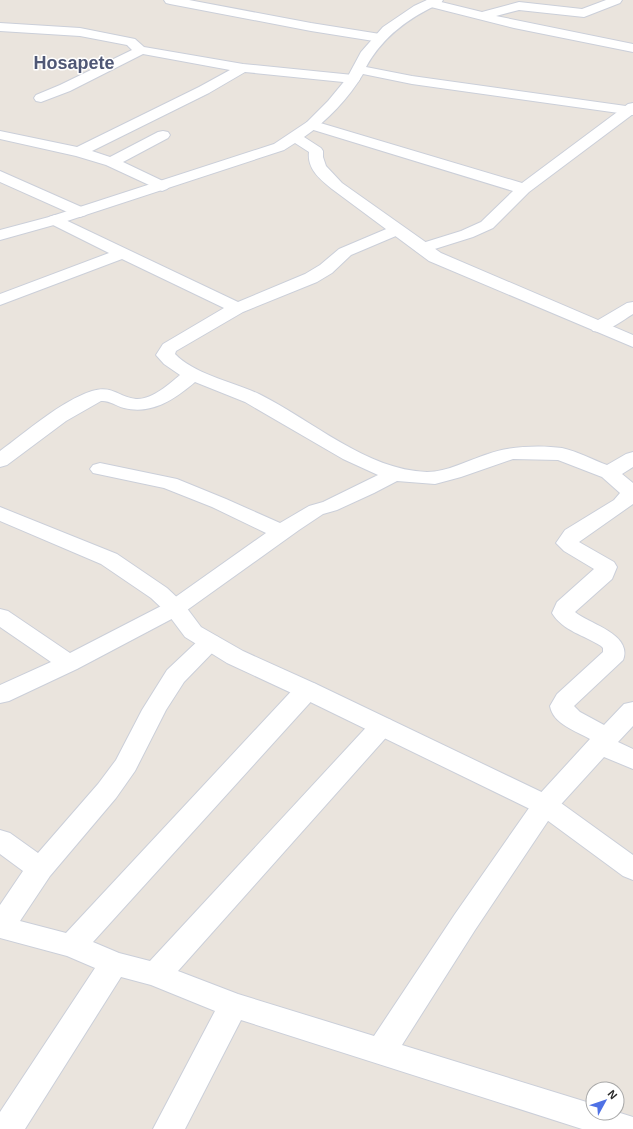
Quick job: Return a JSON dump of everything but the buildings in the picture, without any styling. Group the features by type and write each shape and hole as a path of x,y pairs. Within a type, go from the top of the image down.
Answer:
{"street":[{"path":"170,0 304,26 380,38"},
{"path":"482,16 519,6 584,13 616,0"},
{"path":"0,235 55,220 162,186 279,146 312,125 333,104 356,74 366,55 387,30 418,9 434,2 482,16 561,34 633,48"},
{"path":"0,27 80,32 131,42 136,48 141,50 243,68 356,74 631,109"},
{"path":"41,98 65,88 141,50"},
{"path":"79,152 204,90 243,68"},
{"path":"422,248 467,234 487,225 524,189 631,109"},
{"path":"312,125 524,189"},
{"path":"0,135 79,152 111,162 162,186"},
{"path":"111,162 163,135"},
{"path":"294,137 310,144 316,151 316,164 322,173 336,186 422,248 454,266 633,342"},
{"path":"0,176 80,212"},
{"path":"55,220 237,308"},
{"path":"397,230 344,252 326,269 311,278 237,308 169,348 165,355 168,359 193,374 236,391 283,416 335,447 368,464 394,474 431,478 503,454 562,454 608,474 627,488 632,493 620,504 573,536 567,543 572,548 606,567 604,574 565,607 563,613 568,619 609,639 615,645 615,654 566,700 562,706 563,712 603,741 633,760"},
{"path":"0,300 123,253"},
{"path":"599,327 633,307"},
{"path":"0,462 60,416 91,398 104,395 114,396 128,403 140,405 160,397 193,374"},
{"path":"608,474 633,458"},
{"path":"100,469 170,483 219,503 282,532"},
{"path":"0,695 69,663 175,608 282,532 316,510 330,506 394,474"},
{"path":"0,513 109,559 158,592 175,608 193,632 235,657 307,690 545,805 633,869"},
{"path":"0,616 69,663"},
{"path":"210,642 175,676 154,710 126,765 40,869 0,927 72,946 114,963 156,975 233,1005 627,1129"},
{"path":"72,946 307,690"},
{"path":"381,1052 465,922 545,805 603,741 633,711"},
{"path":"156,975 382,726"},
{"path":"0,840 40,869"},
{"path":"7,1129 114,963"},
{"path":"169,1129 233,1005"}],"district":[{"name":"Hosapete","path":"74,63"}]}
